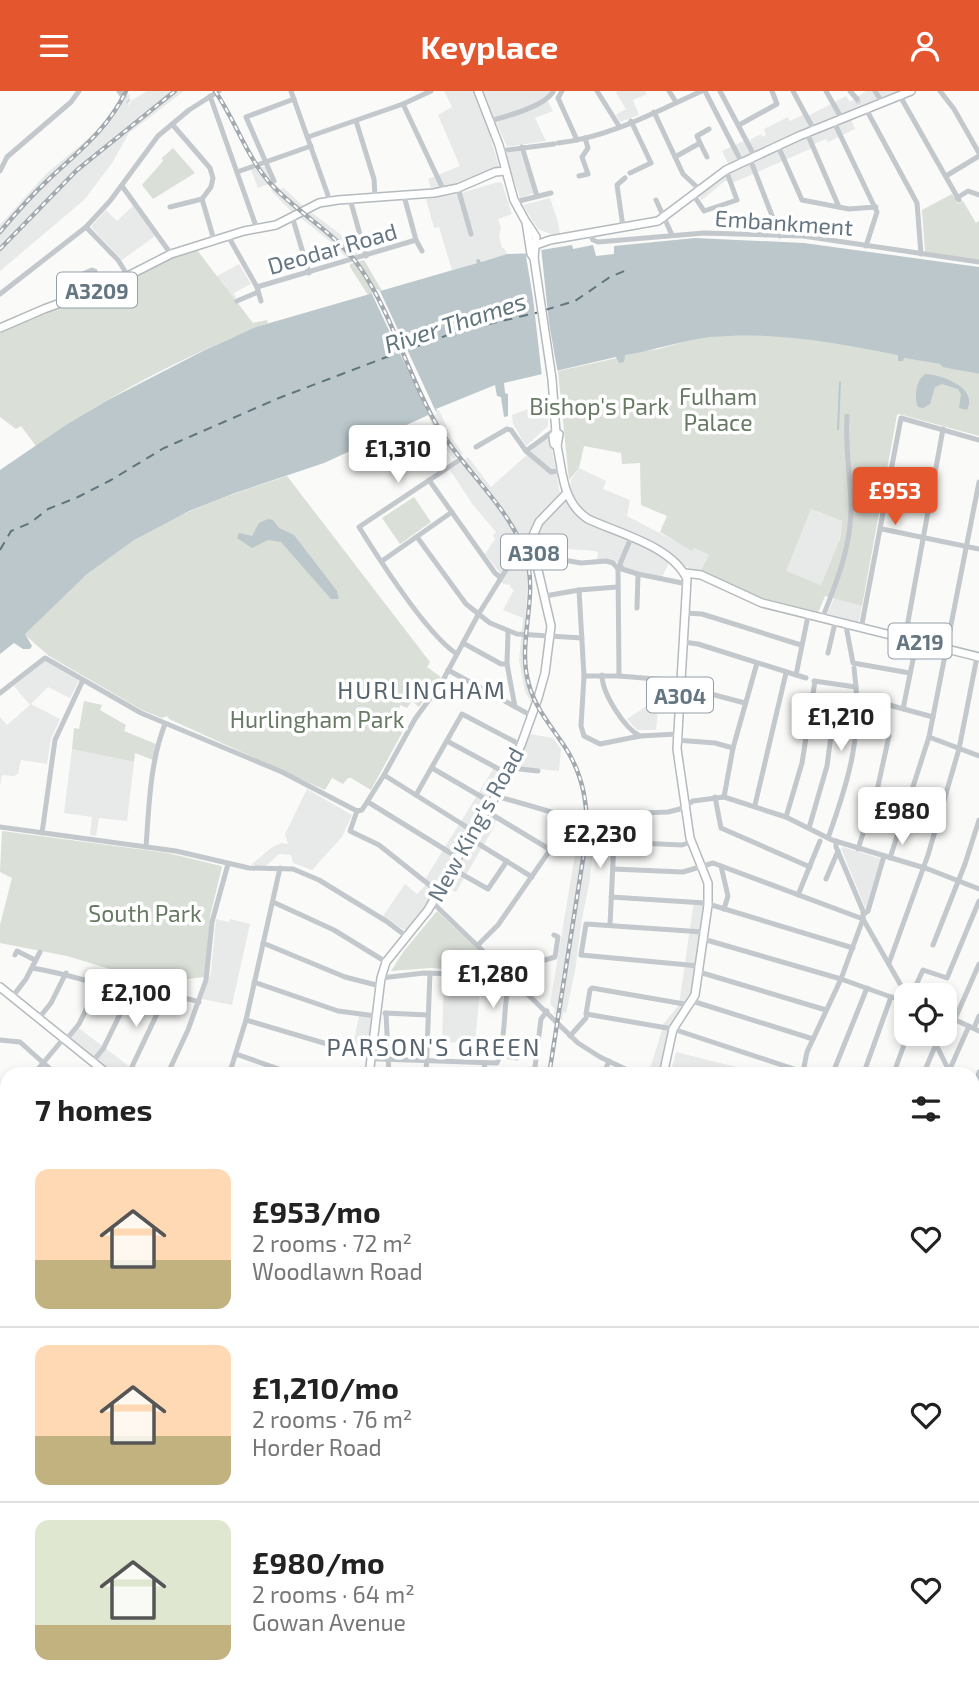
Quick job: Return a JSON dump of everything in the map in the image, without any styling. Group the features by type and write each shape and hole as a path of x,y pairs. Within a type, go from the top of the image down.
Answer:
{"main road":[{"path":"478,91 515,202 534,244 535,261 532,273 537,278 551,375 556,431 553,436 554,444 558,446 566,494"},
{"path":"534,244 653,223 664,218 726,170 810,131 910,91"},
{"name":"A3209","path":"0,328 101,288 171,254 228,236 276,225 315,205 330,201 444,191 505,171"},
{"path":"489,176 500,177 509,185"},
{"name":"A219","path":"566,494 574,507 585,517 668,557 688,578 701,575 762,603 978,657"},
{"name":"A308","path":"531,543 531,537 539,522 566,494"},
{"name":"New King's Road","path":"370,1067 380,982 386,962 432,902 494,799 532,716 545,673 551,637 550,614 539,555 531,543"},
{"name":"A304","path":"665,1067 673,1029 691,1003 708,905 708,883 691,842 679,773 677,737 688,578"},
{"path":"0,988 100,1067"}],"street":[{"path":"0,171 7,157 71,102 79,91"},
{"path":"0,294 86,227 122,187 151,144 172,124 219,91"},
{"path":"293,91 330,201"},
{"path":"308,137 403,104 431,91"},
{"path":"597,91 619,126"},
{"path":"669,91 676,102"},
{"path":"500,151 585,138 704,91 749,160"},
{"path":"720,91 739,125 749,160 780,236"},
{"path":"739,125 777,104 772,91"},
{"path":"793,91 839,207"},
{"path":"826,91 876,207 877,217 866,246"},
{"path":"850,91 857,99"},
{"path":"875,91 883,102"},
{"path":"940,91 954,109 979,154 946,176"},
{"path":"490,121 558,92 558,98 577,140"},
{"path":"210,96 257,229"},
{"path":"900,96 958,199 968,191 979,195"},
{"path":"274,181 246,117 294,99"},
{"path":"403,104 444,191"},
{"path":"863,109 917,203 921,254"},
{"path":"654,112 704,211 737,200 726,170"},
{"path":"356,121 374,179 375,197"},
{"path":"631,121 651,163 631,173"},
{"path":"170,207 202,199 211,187 213,175 208,165 172,124"},
{"path":"707,157 700,143 694,138 709,129"},
{"path":"579,176 588,174 582,157 588,148 585,138"},
{"path":"675,157 700,143"},
{"path":"237,172 312,146"},
{"path":"778,146 802,200 849,209 876,207"},
{"path":"522,147 537,196"},
{"path":"0,151 7,157"},
{"path":"623,227 617,185 625,178"},
{"path":"122,187 171,254"},
{"path":"458,188 471,234"},
{"path":"515,202 551,193"},
{"name":"Deodar Road","path":"404,196 416,240 422,251"},
{"path":"202,199 214,240"},
{"path":"350,199 366,256"},
{"path":"656,199 672,235"},
{"path":"292,216 309,273"},
{"path":"86,227 118,260 128,276"},
{"name":"Embankment","path":"589,233 593,240 598,241 716,233 826,239 979,262"},
{"name":"Deodar Road","path":"228,236 261,301"},
{"name":"Deodar Road","path":"257,290 416,240"},
{"path":"74,278 95,271 101,288"},
{"path":"237,301 257,290"},
{"path":"822,619 848,544 851,506 847,416"},
{"path":"861,629 901,418 979,440"},
{"path":"476,447 504,429 509,429 526,451 551,472 562,470"},
{"path":"905,638 943,429"},
{"path":"526,451 556,431"},
{"path":"457,654 444,644 415,608 359,527 458,461"},
{"path":"429,480 501,578"},
{"path":"804,1067 813,1039 841,979 863,917 868,911 929,737 979,482"},
{"path":"382,561 452,512"},
{"path":"881,529 979,549"},
{"path":"417,537 466,604 478,615 508,632 582,638"},
{"path":"619,676 617,587 623,552 631,538"},
{"path":"437,891 379,845 350,831 357,811 368,802 415,719 448,670 519,549 526,543 531,543"},
{"path":"539,555 581,563 606,561 638,574 688,578"},
{"path":"637,608 638,574"},
{"path":"545,596 617,587"},
{"path":"579,590 584,676 581,726 584,736 600,744 637,737 677,737 733,748"},
{"path":"685,613 702,614 801,645"},
{"path":"796,675 807,615"},
{"path":"828,653 835,623"},
{"path":"828,838 851,770 856,727 854,665 846,626"},
{"path":"508,632 507,664 515,707"},
{"path":"903,709 917,641"},
{"path":"683,642 698,644 809,679 856,687"},
{"path":"463,643 501,664 507,664"},
{"path":"889,963 923,867 959,748 978,657"},
{"path":"0,693 45,658 141,713 282,772 357,811"},
{"path":"724,797 733,748 757,663"},
{"path":"854,665 910,673"},
{"path":"448,670 532,716"},
{"path":"755,805 786,673"},
{"path":"602,675 604,688 624,722 637,737"},
{"path":"584,676 681,681"},
{"path":"786,817 801,768 809,679"},
{"path":"42,833 55,740 83,680"},
{"path":"680,691 707,693 745,703"},
{"path":"856,696 933,717"},
{"path":"809,828 827,766 835,705 838,703 856,709"},
{"path":"416,795 462,714 521,745"},
{"path":"146,847 152,779 165,724"},
{"path":"856,727 889,736 878,786 858,849"},
{"path":"929,737 979,756"},
{"path":"447,741 509,771 538,771"},
{"path":"432,768 494,799 555,813 662,813 694,801 724,797 786,817 828,838 858,849 923,867 979,889"},
{"path":"384,775 532,877"},
{"path":"715,797 721,828 810,867"},
{"path":"368,802 457,857"},
{"path":"486,811 549,849"},
{"path":"478,945 498,925 549,849 555,813"},
{"path":"610,925 614,842 612,815"},
{"path":"933,944 959,880 979,820"},
{"path":"0,827 146,847 262,870 299,870 386,921 406,936"},
{"path":"798,895 820,841"},
{"path":"836,841 863,917 900,983"},
{"path":"614,842 682,845 691,842"},
{"path":"826,879 838,851"},
{"path":"451,868 488,889 507,861"},
{"path":"613,869 683,872 713,863 863,917"},
{"path":"171,1067 206,980 212,922 229,864"},
{"path":"721,866 729,896 724,909"},
{"path":"232,1067 246,1020 280,868"},
{"path":"611,897 693,901 853,948"},
{"path":"916,983 923,970 947,978 979,901"},
{"path":"273,902 343,935 386,962"},
{"path":"432,902 570,1036 592,1052 622,1067"},
{"path":"827,1010 699,969 581,955 586,924 703,935 891,997 866,1067"},
{"path":"499,1058 509,985 513,979 538,962 555,957 558,937 554,935"},
{"path":"263,943 345,977 380,982 430,973 491,975 502,969"},
{"path":"15,955 17,951 35,960"},
{"path":"13,996 40,952"},
{"path":"957,1014 979,964"},
{"path":"32,968 66,974 131,992 185,996 199,1002"},
{"path":"426,1067 430,973"},
{"path":"39,1018 51,1003 66,974"},
{"path":"254,982 338,1011 376,1015 428,1015"},
{"path":"39,1067 79,1024 99,983"},
{"path":"570,1036 586,1016 592,988 691,1003 813,1039"},
{"path":"835,1067 867,988"},
{"path":"93,1061 103,1049 131,992"},
{"path":"132,1067 166,995"},
{"path":"535,1067 541,1019 547,1011"},
{"path":"386,1013 389,1067"},
{"path":"586,1016 673,1029 784,1067"},
{"path":"953,1067 979,1016"},
{"path":"246,1020 371,1058 485,1063 499,1058 517,1058"},
{"path":"957,1020 974,1028"},
{"path":"0,1040 20,1042 48,1067"},
{"path":"896,1067 904,1046"},
{"path":"926,1067 935,1046"},
{"path":"937,1046 947,1067"},
{"path":"516,1067 519,1048"},
{"path":"236,1054 273,1067"},
{"path":"606,1067 609,1061"},
{"path":"484,1067 485,1063"}],"shaded area":[{"path":"147,91 184,91 129,133 112,163 84,200 0,271 0,225 46,174 101,128 125,92 130,95 128,106 132,100"},
{"path":"444,91 473,91 485,118 499,167 445,187 431,188 428,179 460,166 438,115 452,107"},
{"path":"482,91 555,91 545,96 553,111 535,118 546,141 507,147"},
{"path":"617,91 645,91 647,94 633,100 639,115 620,122 616,115 626,109"},
{"path":"866,91 906,91 756,151 729,165 722,151 748,139 751,142 751,139 761,134 762,137 766,135 764,129 788,117 790,121 802,115 810,115 846,96 850,102"},
{"path":"850,117 855,129 828,142 826,139 816,143 810,149 734,182 725,181 702,200 698,195 724,174"},
{"path":"520,151 534,193 520,198 506,156 508,153"},
{"path":"266,166 272,180 280,189 284,188 303,206 292,212 273,193 269,184 258,188 251,170"},
{"path":"502,183 512,214 498,219 502,248 507,254 452,270 439,227 434,228 426,199 458,194"},
{"path":"550,198 560,234 550,234 538,229 523,205"},
{"path":"133,206 155,236 122,260 91,227 106,210 117,221"},
{"path":"311,212 340,234 359,254 347,258 301,218"},
{"path":"239,264 251,284 234,293 236,298 233,299 217,276"},
{"path":"549,401 548,426 526,446 513,424 512,415"},
{"path":"439,410 451,437 463,453 454,459 436,435 428,415"},
{"path":"548,436 560,493 536,521 525,542 520,545 528,573 523,659 532,704 525,691 519,661 523,618 503,610 514,590 511,585 497,579 500,573 485,554 495,539 493,536 496,532 473,505 450,470 468,457 491,487"},
{"path":"579,468 606,481 603,489 630,500 627,516 692,550 694,548 709,555 699,573 683,565 667,550 588,515 578,507 570,490 571,480"},
{"path":"563,500 670,561 662,577 625,568 617,562 597,559 598,552 595,551 568,549 562,550 560,558 539,556 535,534 543,520"},
{"path":"811,509 842,521 839,543 821,585 785,571"},
{"path":"834,598 862,606 857,624 827,615"},
{"path":"45,661 79,681 70,698 48,687 31,704 60,719 51,739 47,764 21,760 18,774 2,775 0,787 0,717 7,725 30,705 14,686"},
{"path":"645,707 658,707 656,730 637,730 627,719"},
{"path":"530,734 553,738 561,749 559,771 517,767"},
{"path":"72,749 134,762 127,821 99,818 96,836 90,835 92,817 64,813"},
{"path":"494,768 505,776 421,913 406,931 388,920 383,916 405,884 417,894 426,885 426,878"},
{"path":"307,789 352,815 342,837 312,870 293,863 291,855 279,854 265,867 251,865 271,848 281,843 288,844 285,834"},
{"path":"488,815 496,820 494,827 456,892 452,890 441,902 438,898"},
{"path":"591,822 595,830 590,879 575,971 562,1020 554,1014 555,1009 550,1004 580,825"},
{"path":"841,848 882,859 866,910"},
{"path":"694,900 706,902 693,994 670,1031 662,1067 650,1067 664,1023 679,1005"},
{"path":"216,919 250,924 232,1005 202,999 211,972"},
{"path":"444,976 481,979 475,1043 442,1042"},
{"path":"359,1016 372,1017 374,1020 367,1055 352,1050"},
{"path":"76,1026 130,1067 103,1067 67,1037"},
{"path":"676,1052 736,1067 672,1067"}],"green space":[{"path":"173,148 195,173 153,199 142,185"},
{"path":"952,194 958,204 963,201 976,223 979,221 979,260 925,252 922,210"},
{"path":"197,250 253,323 267,320 268,323 149,377 63,427 36,446 21,426 16,429 0,417 0,333 37,316 108,290 172,258"},
{"path":"364,260 382,291 368,295 350,267 350,264"},
{"path":"716,332 811,337 897,353 904,358 979,368 979,436 897,415 862,606 825,596 818,613 761,598 701,570 709,555 694,548 692,551 660,532 667,516 641,505 640,463 622,464 621,453 584,446 579,468 569,480 558,371 617,358 623,354 659,349","holes":["811,509 842,521 840,539 821,585 786,571"]},
{"name":"Hurlingham Park","path":"287,476 430,662 427,667 441,677 419,707 412,701 407,708 400,705 396,725 403,731 371,790 351,778 343,784 332,778 325,790 167,716 162,718 142,710 49,656 24,634 93,569 124,546 191,511"},
{"path":"414,497 431,522 400,544 382,518"},
{"path":"84,701 102,705 100,710 126,725 124,731 156,744 153,760 135,753 134,762 72,749 74,728 79,729"},
{"name":"South Park","path":"2,831 168,853 221,866 210,916 205,977 187,979 133,976 67,956 0,943 0,925 12,878 0,872"},
{"path":"437,911 497,970 492,972 431,968 391,971"}],"water":[{"name":"River Thames","path":"695,238 804,243 979,267 979,370 904,358 903,361 898,361 898,355 828,342 734,336 689,341 625,355 624,362 619,363 616,357 504,383 505,393 508,394 508,416 504,417 501,397 497,396 495,385 436,409 437,411 324,463 189,511 134,540 87,574 25,634 32,646 30,649 23,649 14,643 0,654 0,470 106,401 256,327 477,263 476,260 479,259 481,262 507,254 541,253 541,250 572,245 573,249 593,245 596,256 614,254 614,246"},
{"path":"926,374 949,380 964,389 969,402 967,410 959,408 961,394 958,389 942,384 935,387 930,404 923,408 918,407 917,389"},
{"path":"268,519 294,535 337,591 339,599 331,599 281,542 268,540 252,548 237,538 239,533 252,536 259,523"}],"pier":[{"path":"541,247 549,323 558,374 542,377 525,250"},
{"path":"377,289 437,414 430,418 372,294 372,290"}],"waterway":[{"path":"943,362 979,370"},
{"path":"838,429 840,382"}],"ferry route":[{"path":"545,310 575,301 610,277 629,269"},
{"path":"0,550 11,531 30,523 48,509 111,480 164,448 279,398 384,358 459,331 540,312"}],"tunnel":[{"path":"122,95 129,102"},
{"path":"857,99 860,106"}],"railway":[{"path":"0,232 35,192 101,128 126,91"},
{"path":"0,249 77,170 175,91"},
{"path":"215,91 269,182 341,245 361,269 383,307 427,408 449,443 508,520 525,553 530,586 525,652 529,685 539,708 575,766 583,790 586,814 586,840 550,1067"}],"district":[{"name":"HURLINGHAM","path":"422,689"},
{"name":"PARSON'S GREEN","path":"434,1046"}],"park label":[{"name":"Bishop's Park","path":"599,406"},
{"name":"Fulham Palace","path":"718,409"}]}
